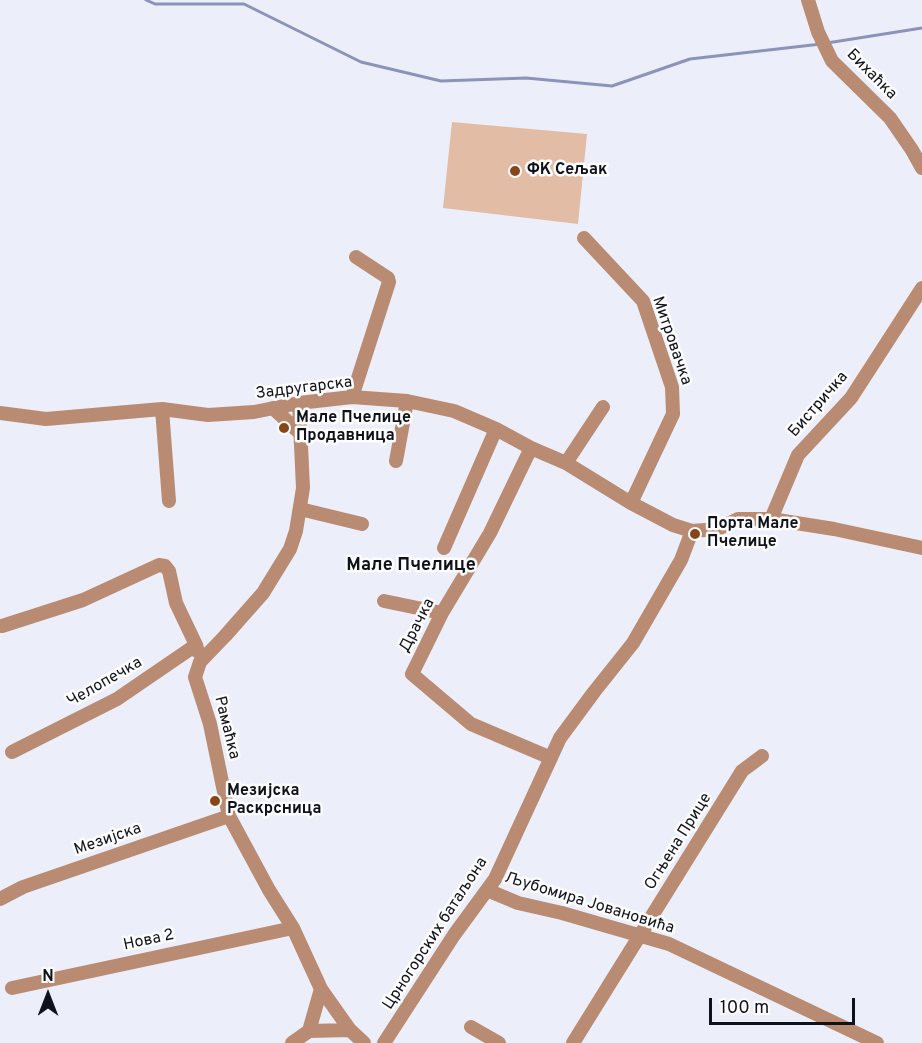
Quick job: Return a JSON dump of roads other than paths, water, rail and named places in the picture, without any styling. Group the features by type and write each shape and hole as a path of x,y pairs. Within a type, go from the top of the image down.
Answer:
{"street":[{"name":"Бихаћка","path":"808,0 823,44 840,70 890,118 922,168"},
{"name":"Митровачка","path":"584,238 643,301 672,387 673,414 631,503"},
{"path":"352,397 389,282 387,278 356,257"},
{"name":"Бистричка","path":"771,519 798,455 851,398 922,288"},
{"name":"Задругарска","path":"0,413 46,419 162,409 208,415 254,412 299,403 352,397 407,401 454,411 496,429 566,463 631,503 673,525 692,531"},
{"path":"396,461 407,401"},
{"path":"200,662 263,593 290,549 303,488 299,403"},
{"path":"566,463 603,407"},
{"path":"273,408 300,434"},
{"path":"162,409 169,501"},
{"path":"444,548 496,429"},
{"name":"Драчка","path":"531,448 490,533 442,613 412,674 471,724 551,758"},
{"path":"300,509 362,524"},
{"path":"692,531 718,529 738,519 771,519 834,529 922,548"},
{"name":"Црногорских батаљона","path":"384,1043 454,935 495,879 561,738 633,643 681,560 692,531"},
{"path":"2,626 83,600 159,565 165,566 169,571 176,603 196,645 200,662"},
{"path":"384,601 442,613"},
{"name":"Челопечка","path":"12,752 117,699 196,645"},
{"name":"Рамаћка","path":"200,662 195,677 210,724 229,816 269,890 293,928 321,989 350,1030"},
{"name":"Огњена Прице","path":"573,1043 742,771 762,756"},
{"name":"Мезијска","path":"0,899 33,884 229,816"},
{"name":"Љубомира Јовановића","path":"487,890 518,903 562,913 669,944 877,1043"},
{"name":"Нова 2","path":"12,988 293,928"},
{"path":"309,1031 321,989"},
{"path":"471,1027 499,1043"},
{"path":"292,1043 309,1031 350,1030 364,1043"}],"waterway":[{"path":"146,0 155,4 244,4 361,62 441,81 526,78 612,86 690,59 821,44"},
{"path":"827,43 922,28"}],"place":[{"name":"ФК Сељак","path":"515,171"},
{"name":"Мале Пчелице Продавница","path":"284,428"},
{"name":"Порта Мале Пчелице","path":"695,534"},
{"name":"Мезијска Раскрсница","path":"215,801"}],"district":[{"name":"Мале Пчелице","path":"411,566"}]}
